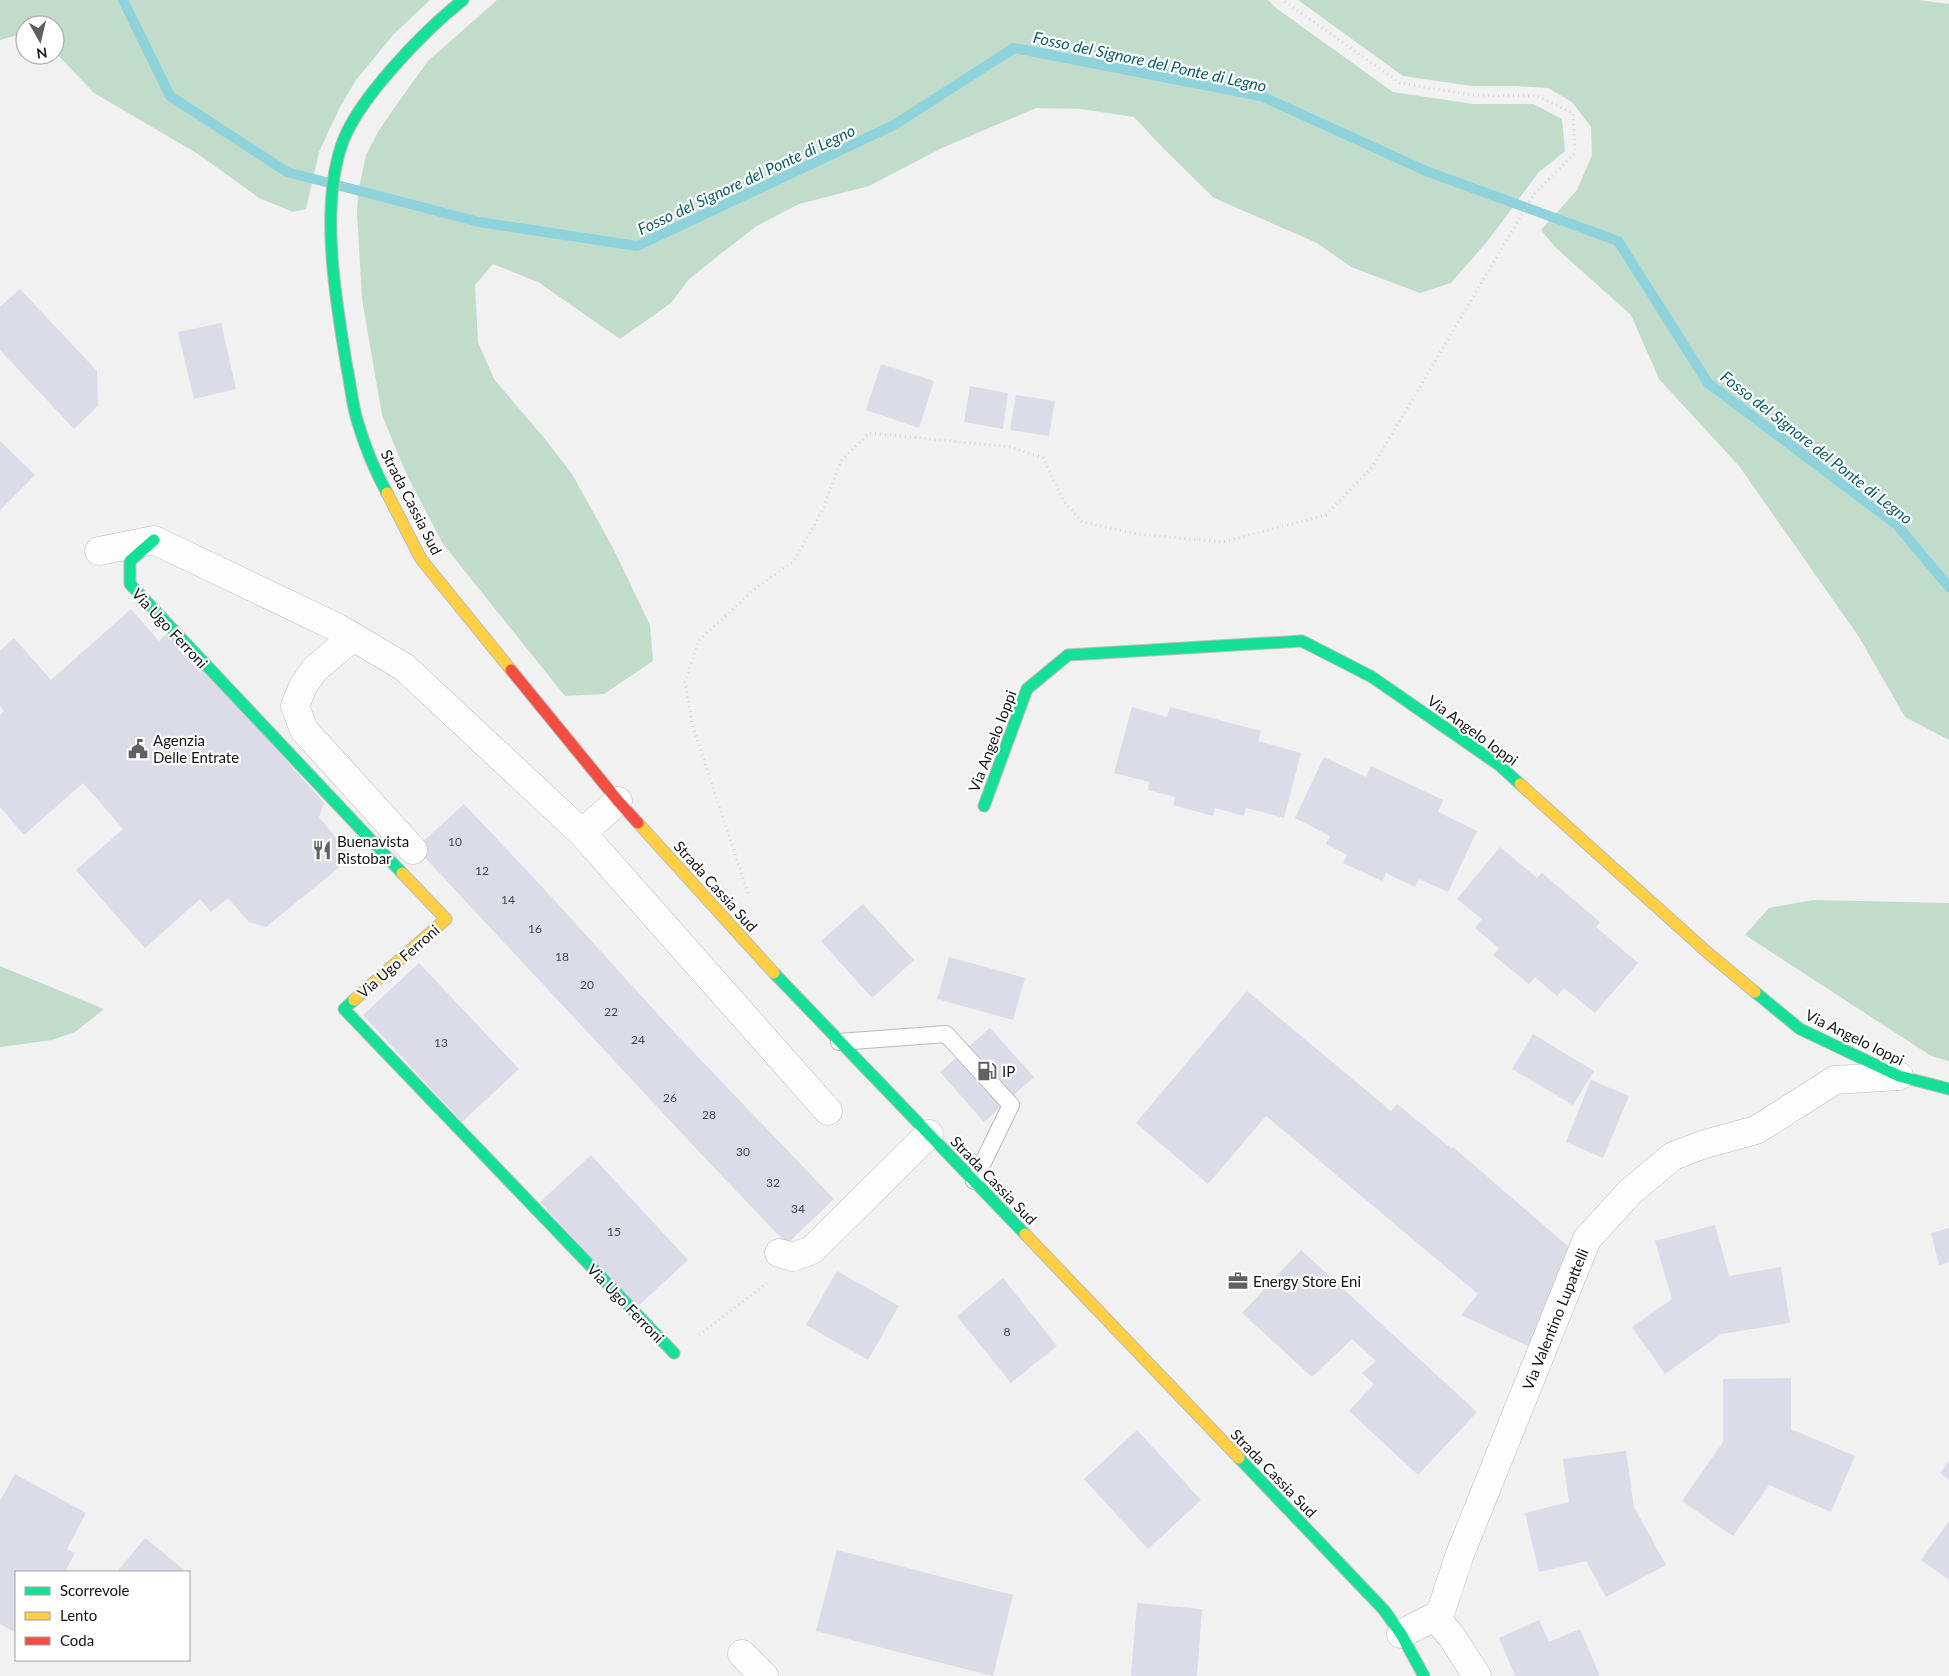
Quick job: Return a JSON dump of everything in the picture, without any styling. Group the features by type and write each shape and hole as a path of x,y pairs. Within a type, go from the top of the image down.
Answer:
{"street":[{"name":"Strada Cassia Sud","path":"463,0 408,50 354,118 342,146 332,190 330,214 336,302 343,351 357,422 382,484 421,559 618,801 839,1042 930,1134 1384,1610 1401,1634 1424,1676"},
{"path":"99,551 154,540 338,628 404,667 582,833 828,1111"},
{"name":"Via Ugo Ferroni","path":"154,540 130,561 130,584 446,919 344,1009 674,1354"},
{"path":"353,637 316,669 303,686 295,706 304,730 413,850"},
{"name":"Via Angelo Ioppi","path":"984,806 1027,689 1068,655 1302,641 1372,677 1500,765 1708,953 1800,1029 1900,1076 1949,1089"},
{"path":"582,833 618,801"},
{"name":"Via Valentino Lupattelli","path":"1435,1617 1440,1614 1460,1554 1586,1239 1630,1192 1673,1156 1705,1144 1756,1130 1835,1080 1900,1076"},
{"path":"786,1261 812,1250 930,1134"},
{"path":"1401,1634 1435,1617 1452,1637 1477,1676"},
{"path":"742,1654 764,1676"}],"lane":[{"path":"839,1042 946,1034 1011,1105 974,1181"}],"path":[{"path":"736,931 749,899 692,724 685,682 699,640 756,588 794,561 822,511 841,462 869,433 1011,447 1043,458 1063,500 1082,522 1138,534 1222,542 1326,515 1373,466 1534,194 1575,153 1573,113 1537,96 1472,95 1400,83 1283,0"},
{"path":"674,1354 786,1261"}],"green space":[{"path":"0,0 430,0 393,35 356,80 339,109 319,152 306,209 293,212 259,198 198,154 94,93 65,63 65,15 15,15 15,36 0,40"},
{"path":"497,0 1268,0 1276,8 1393,92 1473,104 1533,104 1562,119 1565,151 1538,173 1490,238 1451,283 1420,293 1351,267 1317,243 1214,198 1134,117 1081,109 1036,108 942,148 869,186 799,204 755,227 689,279 671,303 620,339 538,282 493,264 475,285 478,342 494,379 572,474 613,548 650,625 653,661 604,694 565,696 443,544 406,473 382,415 362,299 357,213 358,193 366,155 378,132 428,61"},
{"path":"1298,0 1918,0 1949,4 1949,740 1905,717 1859,637 1739,466 1659,379 1631,315 1555,247 1541,230 1577,190 1592,155 1591,127 1572,102 1548,88 1472,86 1403,76"},
{"path":"1813,900 1949,903 1949,1061 1931,1056 1745,935 1769,908"},
{"path":"0,966 104,1009 75,1032 52,1040 0,1047"}],"building":[{"path":"20,289 97,371 98,406 74,429 0,350 0,307"},
{"path":"221,323 236,389 194,399 178,332"},
{"path":"881,364 934,381 919,428 866,410"},
{"path":"970,386 1008,393 1003,429 964,422"},
{"path":"1016,395 1055,401 1049,436 1010,430"},
{"path":"0,441 35,475 0,510"},
{"name":"Agenzia Delle Entrate","path":"131,609 159,641 171,630 324,803 319,817 352,857 266,927 249,922 228,898 211,912 200,899 145,948 76,870 123,829 83,783 24,835 0,807 0,715 4,711 0,706 0,651 14,638 51,680"},
{"path":"1132,707 1167,717 1170,707 1261,731 1258,741 1301,753 1284,818 1246,808 1244,816 1215,808 1213,816 1173,805 1175,797 1148,790 1149,782 1114,773"},
{"path":"1324,757 1366,777 1371,766 1443,800 1438,812 1477,831 1448,892 1419,879 1415,887 1386,873 1382,881 1343,863 1347,855 1326,844 1330,836 1295,818"},
{"path":"464,804 675,1033 834,1199 787,1244 416,848"},
{"path":"1500,847 1537,878 1542,873 1600,922 1596,927 1638,963 1595,1013 1564,988 1557,996 1535,977 1529,984 1493,955 1499,948 1475,928 1482,919 1457,899"},
{"path":"863,904 914,960 872,998 821,941"},
{"path":"949,957 1025,978 1013,1020 937,999"},
{"path":"419,963 519,1069 462,1122 363,1015"},
{"path":"1247,991 1391,1111 1397,1104 1452,1149 1453,1147 1570,1248 1532,1348 1461,1315 1478,1294 1266,1116 1208,1184 1136,1123"},
{"path":"990,1028 1034,1077 984,1122 940,1072"},
{"path":"1533,1034 1594,1071 1573,1105 1512,1069"},
{"path":"1591,1080 1629,1096 1603,1158 1566,1142"},
{"path":"591,1155 688,1260 637,1307 540,1202"},
{"path":"1715,1225 1729,1276 1781,1267 1790,1323 1721,1334 1665,1374 1632,1327 1672,1299 1655,1241"},
{"path":"1949,1228 1949,1262 1939,1265 1931,1233"},
{"path":"1301,1250 1477,1412 1418,1475 1349,1411 1374,1384 1362,1373 1376,1361 1352,1339 1312,1377 1242,1313"},
{"path":"837,1271 899,1306 868,1360 806,1325"},
{"path":"1003,1278 1057,1346 1011,1383 957,1316"},
{"path":"1791,1378 1791,1429 1855,1456 1831,1512 1769,1485 1733,1536 1682,1501 1723,1442 1723,1379"},
{"path":"1137,1430 1201,1500 1148,1549 1084,1479"},
{"path":"1626,1451 1634,1507 1666,1565 1606,1597 1586,1561 1539,1572 1525,1513 1569,1502 1563,1459"},
{"path":"1949,1461 1949,1479 1940,1473"},
{"path":"15,1474 86,1513 67,1549 75,1553 66,1571 15,1571 15,1632 0,1624 0,1501"},
{"path":"1949,1521 1949,1580 1921,1560"},
{"path":"145,1538 184,1570 183,1571 118,1571"},
{"path":"837,1550 1013,1595 993,1676 816,1631"},
{"path":"1137,1603 1202,1609 1197,1676 1131,1676"},
{"path":"1539,1620 1549,1642 1580,1629 1600,1676 1515,1676 1499,1638"}],"waterway":[{"name":"Fosso del Signore del Ponte di Legno","path":"123,0 170,96 287,172 479,222 637,246 894,125 1014,48 1261,96 1426,171 1618,241 1708,383 1897,525 1949,587"}],"traffic: fast":[{"path":"387,493 371,459 356,416 343,342 332,257 332,199 335,172 341,147 349,129 376,88 411,48 463,0"},
{"path":"154,540 130,561 130,584 402,873"},
{"path":"984,806 1027,689 1068,655 1302,641 1372,677 1499,765 1520,784"},
{"path":"774,973 1025,1234"},
{"path":"1755,992 1800,1029 1899,1076 1949,1089"},
{"path":"354,1000 344,1009 674,1353"},
{"path":"1239,1458 1384,1610 1401,1634 1424,1676"}],"traffic: slow":[{"path":"387,493 421,559 511,670"},
{"path":"1520,784 1708,953 1755,992"},
{"path":"638,823 774,973"},
{"path":"354,1000 446,919 402,873"},
{"path":"1025,1234 1239,1458"}],"traffic: jam":[{"path":"511,670 638,823"}],"place":[{"name":"Agenzia Delle Entrate","path":"138,749"},
{"name":"Buenavista Ristobar","path":"322,850"},
{"name":"IP","path":"987,1071"},
{"name":"Energy Store Eni","path":"1238,1281"}]}
